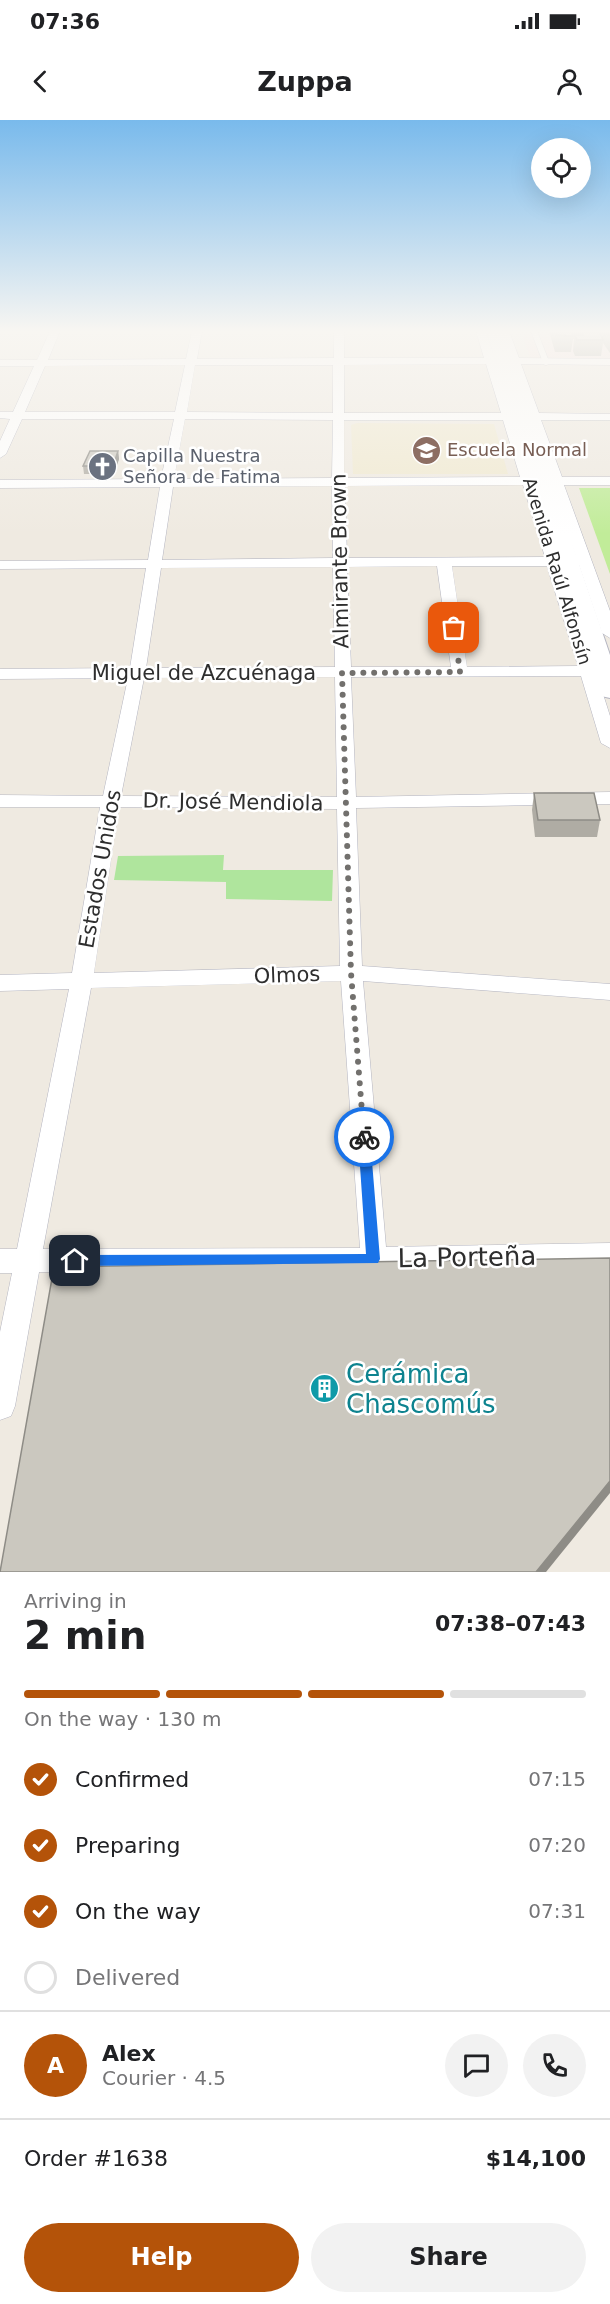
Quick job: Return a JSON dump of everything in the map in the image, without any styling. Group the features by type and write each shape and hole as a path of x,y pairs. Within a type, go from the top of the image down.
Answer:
{"main road":[{"name":"Avenida Raúl Alfonsín","path":"516,399 610,691"}],"street":[{"path":"0,454 25,399"},
{"name":"Estados Unidos","path":"0,1406 81,983 111,800 137,673 167,481 183,399"},
{"name":"Almirante Brown","path":"338,399 342,673 351,973 374,1259"},
{"path":"0,415 610,417"},
{"name":"Avenida Raúl Alfonsín","path":"522,417 529,481 569,561 610,633"},
{"name":"Avenida Raúl Alfonsín","path":"522,417 557,481 588,671 610,743"},
{"path":"0,484 338,480 529,481"},
{"path":"557,481 610,481"},
{"path":"0,566 569,561"},
{"path":"444,563 460,672"},
{"name":"Miguel de Azcuénaga","path":"0,674 588,671"},
{"name":"Dr. José Mendiola","path":"0,801 345,803 610,798"},
{"name":"Olmos","path":"0,983 81,983 351,973 610,992"},
{"name":"La Porteña","path":"0,1261 374,1259 610,1254"}],"shaded area":[{"name":"Escuela Normal","path":"357,423 494,424 508,474 353,474 351,425"}],"green space":[{"path":"579,488 610,488 610,574"},
{"path":"224,855 223,870 333,870 332,901 226,899 226,882 114,880 118,856"}],"building":[{"path":"90,451 118,451 113,466 83,466"},
{"path":"534,793 594,793 600,820 538,820"},
{"name":"Cerámica Chascomús","path":"610,1258 610,1481 536,1572 0,1572 54,1267"}],"way so far":[{"path":"364,1137 351,973 342,673 460,672 454,628"}],"place":[{"name":"Escuela Normal","path":"426,450"},
{"name":"Capilla Nuestra Señora de Fatima","path":"102,466"},
{"name":"Cerámica Chascomús","path":"325,1389"}],"route":[{"path":"75,1261 374,1259 364,1137"}]}
